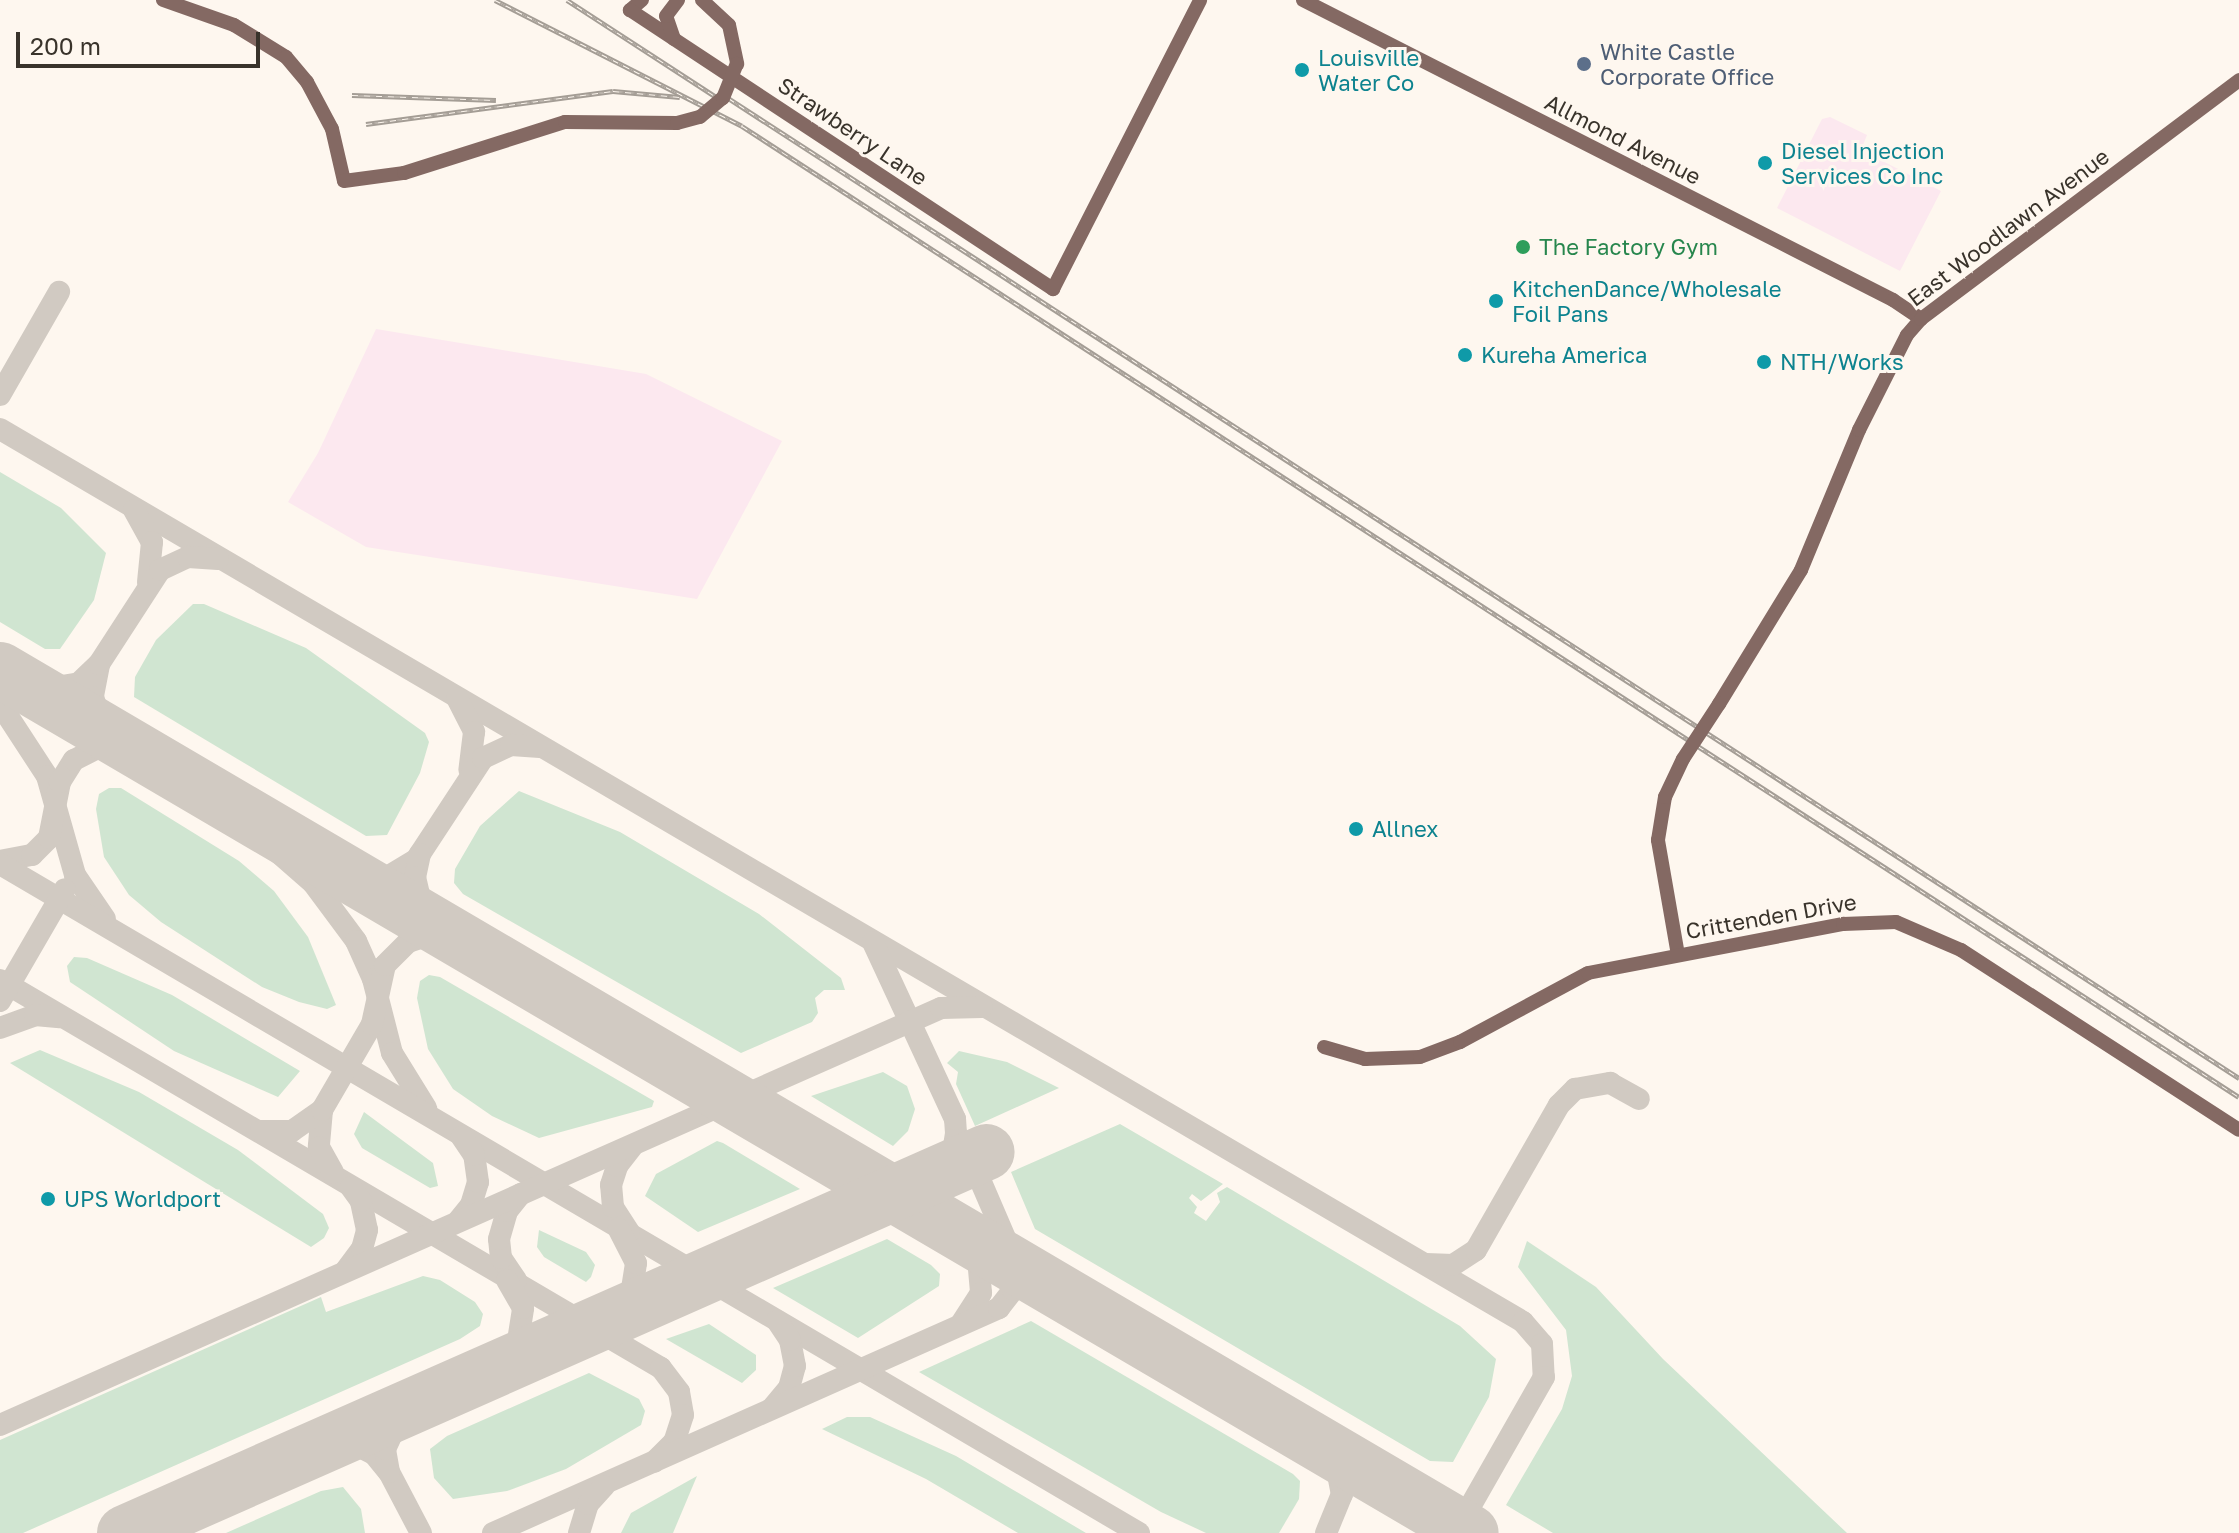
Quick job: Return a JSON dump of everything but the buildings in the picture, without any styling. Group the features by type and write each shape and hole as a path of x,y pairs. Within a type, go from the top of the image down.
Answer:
{"street":[{"path":"163,0 234,25 286,57 307,82 332,129 344,181 404,173 565,122 677,123 700,117 727,93 737,64 729,25 702,0"},
{"name":"Strawberry Lane","path":"642,0 630,10 1053,289 1200,0"},
{"path":"674,39 666,16 678,0"},
{"name":"Allmond Avenue","path":"1303,0 1893,300 1921,319"},
{"name":"East Woodlawn Avenue","path":"1678,955 1658,840 1665,797 1683,759 1795,583 1859,430 1907,335 1921,319 2239,80"},
{"name":"Crittenden Drive","path":"1324,1047 1365,1059 1420,1057 1460,1042 1588,973 1869,921 1914,926 1961,950 2239,1130"}],"shaded area":[{"path":"1830,117 1867,135 1861,150 1941,191 1900,271 1777,208 1822,119"},
{"path":"376,329 646,374 782,441 697,599 366,547 288,502 318,453"}],"green space":[{"path":"0,472 61,508 106,553 94,600 60,649 45,649 0,622"},
{"path":"193,604 204,604 306,648 425,733 429,742 420,773 387,835 366,836 134,697 135,677 156,640"},
{"path":"109,788 121,788 239,861 274,891 308,937 336,1005 327,1009 262,987 161,922 129,895 104,857 96,809 99,794"},
{"path":"519,791 620,832 759,914 841,978 845,990 824,990 815,998 818,1013 812,1022 741,1053 463,894 454,883 455,869 480,826"},
{"path":"74,957 87,958 172,995 300,1071 278,1097 174,1051 70,982 67,966"},
{"path":"429,975 440,977 654,1101 652,1107 539,1138 492,1116 453,1089 428,1049 417,998 420,981"},
{"path":"40,1050 139,1092 238,1150 323,1214 329,1228 324,1238 311,1247 10,1063"},
{"path":"959,1051 1007,1062 1059,1088 975,1126 956,1084 958,1072 947,1063"},
{"path":"883,1072 907,1086 915,1109 908,1131 893,1146 811,1096"},
{"path":"364,1112 433,1163 438,1186 430,1188 362,1148 354,1134"},
{"path":"1120,1124 1223,1184 1201,1201 1192,1194 1189,1198 1197,1207 1194,1213 1206,1221 1220,1202 1217,1193 1227,1187 1460,1326 1496,1359 1489,1397 1453,1462 1430,1461 1035,1229 1011,1172"},
{"path":"717,1141 800,1189 698,1232 645,1196 656,1174"},
{"path":"539,1230 586,1252 595,1265 586,1282 544,1257 537,1247"},
{"path":"887,1239 931,1265 940,1274 939,1286 858,1338 773,1288"},
{"path":"1527,1241 1596,1287 1663,1359 1847,1533 1553,1533 1506,1505 1562,1409 1572,1376 1566,1330 1518,1267"},
{"path":"423,1276 440,1280 475,1302 483,1314 480,1326 460,1339 23,1533 0,1533 0,1440 321,1297 326,1312"},
{"path":"1031,1321 1293,1474 1300,1481 1299,1499 1279,1533 1206,1533 1161,1512 919,1372"},
{"path":"709,1324 756,1355 756,1370 742,1383 666,1339"},
{"path":"589,1373 639,1399 645,1411 641,1425 566,1469 507,1491 453,1499 434,1478 430,1449 447,1436"},
{"path":"847,1417 870,1417 956,1456 1086,1533 1018,1533 926,1479 822,1429"},
{"path":"697,1476 673,1533 621,1533 631,1513"},
{"path":"343,1487 361,1509 365,1533 226,1533 321,1491"}],"taxiway":[{"path":"0,395 59,292"},
{"path":"0,429 1523,1322 1542,1344 1544,1377 1455,1533"},
{"path":"134,510 152,542 148,582"},
{"path":"0,668 43,689 79,683 99,664 160,570 188,557 218,559"},
{"path":"99,665 93,697 100,718 116,735"},
{"path":"37,694 250,828 313,883 356,941 373,979 392,1053 426,1108"},
{"path":"457,698 474,732 469,770"},
{"path":"0,704 47,776 75,875 105,919"},
{"path":"282,833 357,876 389,876 416,860 483,758 511,745 540,747"},
{"path":"0,861 32,855 49,838 60,782 74,760 98,748 126,748"},
{"path":"420,854 415,877 421,904 436,923 459,937"},
{"path":"0,864 1139,1533"},
{"path":"0,1001 65,889"},
{"path":"261,1131 292,1131 322,1110 372,1024 385,965 408,942 426,936 451,938 527,981"},
{"path":"859,1205 939,1169 954,1146 956,1133 955,1119 873,942"},
{"path":"0,980 661,1368 679,1392 683,1415 674,1442 654,1462"},
{"path":"0,1425 941,1008 982,1007"},
{"path":"0,1028 35,1015 60,1017"},
{"path":"1426,1264 1453,1265 1476,1250 1559,1105 1575,1089 1610,1083 1639,1099"},
{"path":"322,1110 319,1147 333,1172"},
{"path":"459,1220 471,1205 478,1182 474,1155 462,1137"},
{"path":"629,1232 613,1207 611,1185 617,1166 632,1147"},
{"path":"493,1533 999,1308 1013,1290 1018,1268 971,1159"},
{"path":"346,1270 362,1249 367,1230 361,1201 351,1187"},
{"path":"516,1280 501,1258 499,1239 507,1211 521,1194"},
{"path":"909,1206 962,1237 978,1258 981,1293 960,1325"},
{"path":"539,1348 616,1313 631,1295 636,1263 619,1229"},
{"path":"428,1396 499,1365 517,1347 523,1308 507,1280"},
{"path":"620,1316 692,1285 717,1287"},
{"path":"773,1407 789,1388 795,1366 790,1340 777,1321"},
{"path":"421,1533 389,1472 385,1449 400,1417 437,1395"},
{"path":"1250,1403 1317,1444 1336,1464 1342,1494 1326,1533"},
{"path":"305,1453 336,1443 354,1444 374,1454 388,1471"},
{"path":"579,1533 588,1504 604,1486"}],"runway":[{"path":"0,670 1471,1533"},
{"path":"125,1533 987,1152"}],"railway":[{"path":"495,0 742,126 2239,1097"},
{"path":"567,0 724,102"},
{"path":"366,124 613,91 680,97"},
{"path":"719,92 2239,1078"},
{"path":"352,95 496,100"}],"place":[{"name":"White Castle Corporate Office","path":"1584,64"},
{"name":"Louisville Water Co","path":"1302,70"},
{"name":"Diesel Injection Services Co Inc","path":"1765,163"},
{"name":"The Factory Gym","path":"1523,247"},
{"name":"KitchenDance/Wholesale Foil Pans","path":"1496,301"},
{"name":"Kureha America","path":"1465,355"},
{"name":"NTH/Works","path":"1764,362"},
{"name":"Allnex","path":"1356,829"},
{"name":"UPS Worldport","path":"48,1199"}]}
